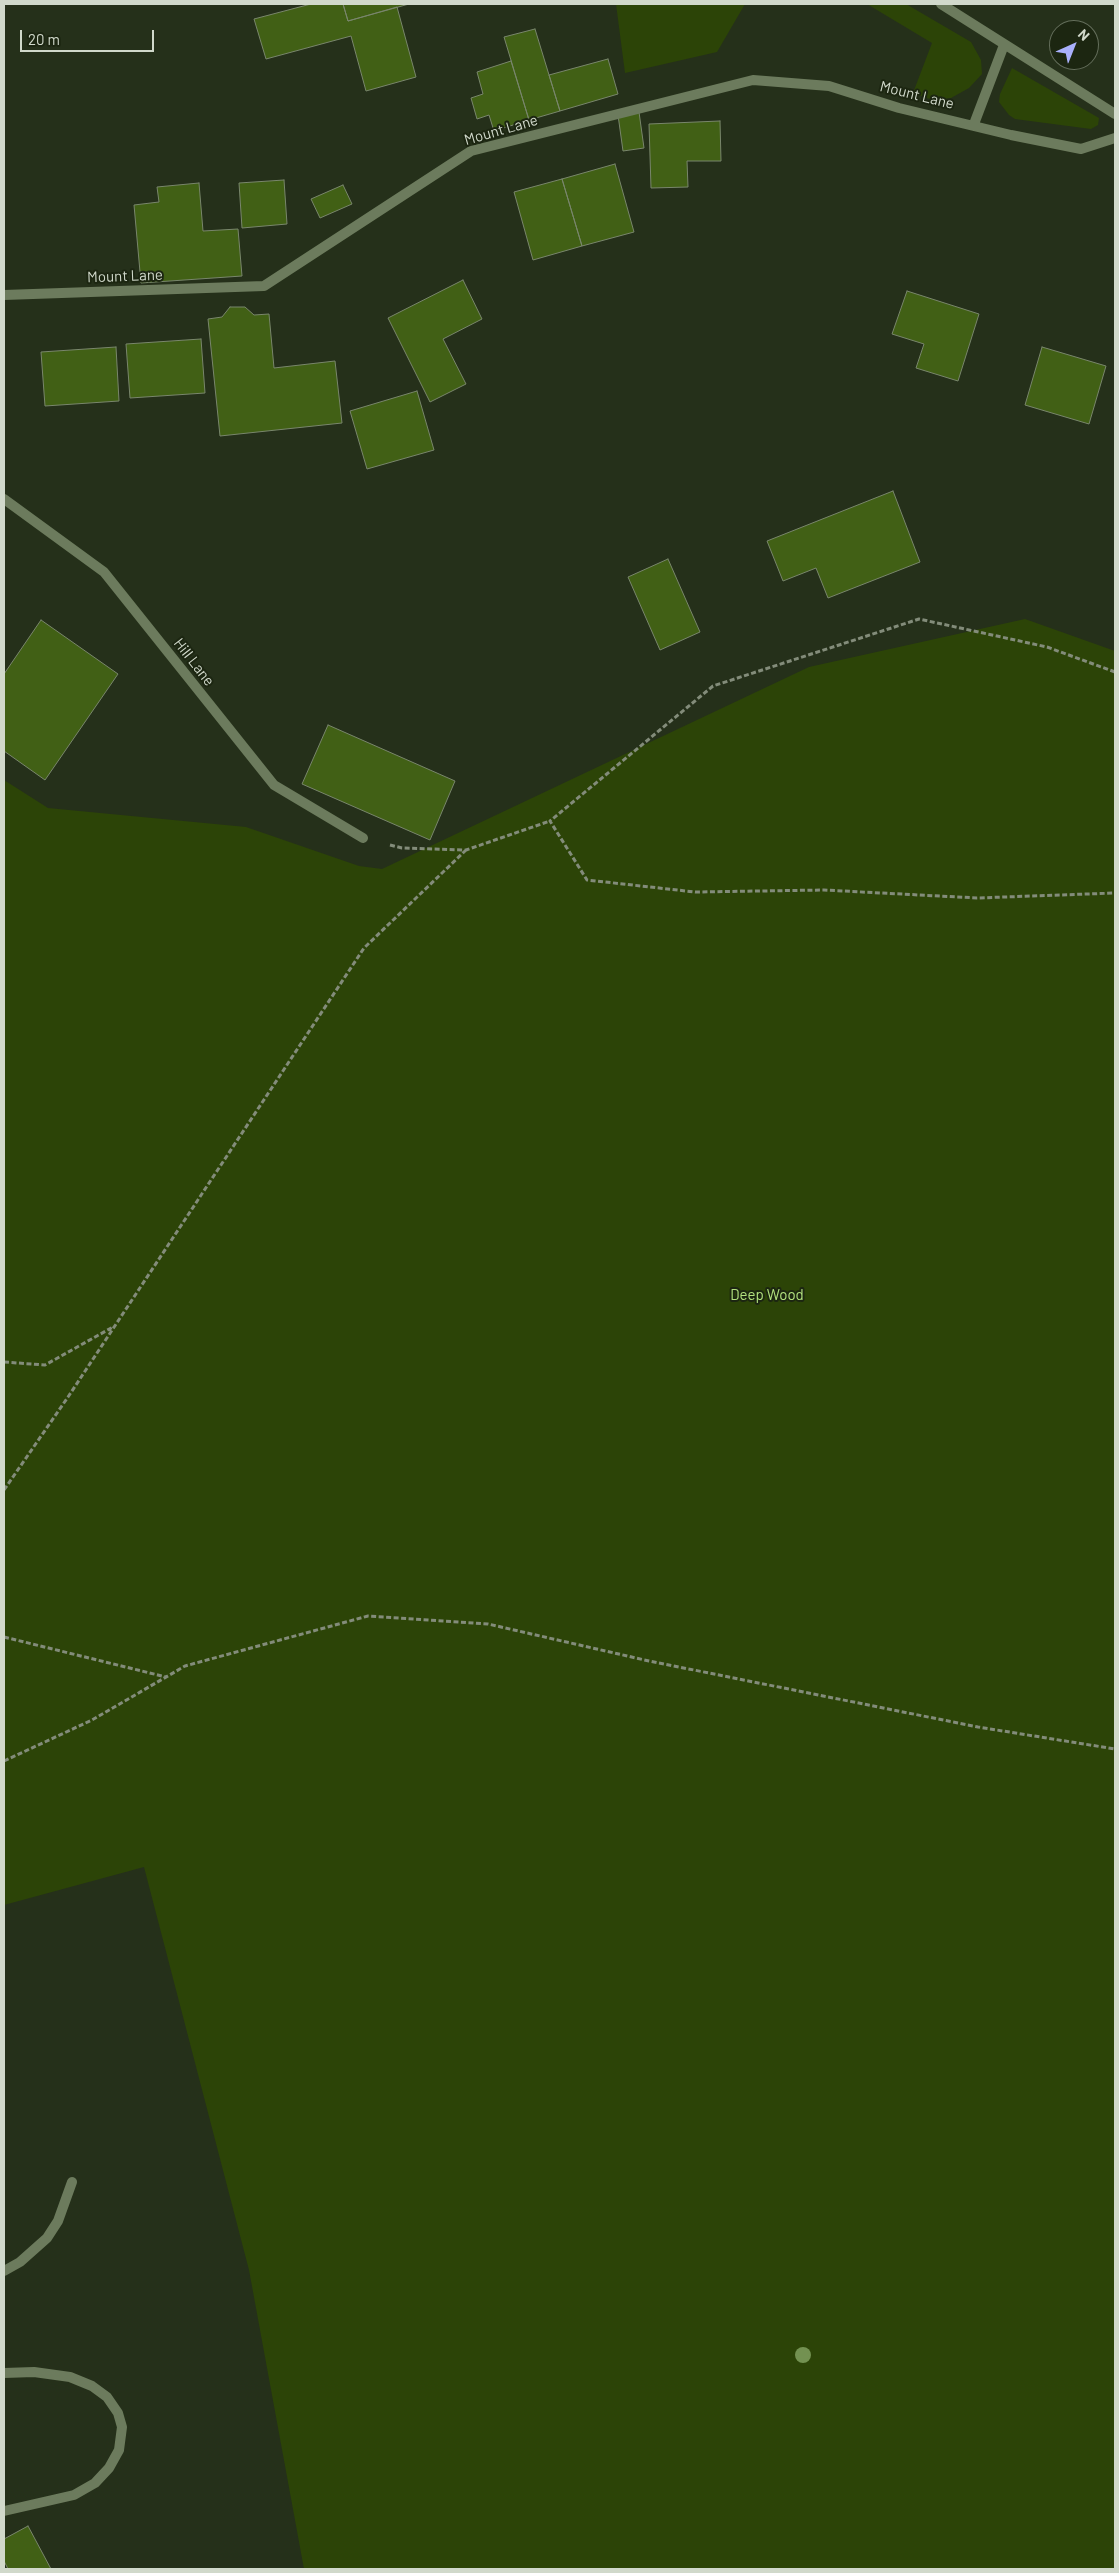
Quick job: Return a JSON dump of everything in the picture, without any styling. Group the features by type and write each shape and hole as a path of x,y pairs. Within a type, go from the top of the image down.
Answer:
{"street":[{"path":"941,4 1115,114"},
{"path":"974,124 1004,45"},
{"name":"Mount Lane","path":"4,295 264,286 471,152 753,80 829,86 899,108 974,124 1010,135 1081,149 1115,138"},
{"name":"Hill Lane","path":"4,499 104,572 274,785 363,838"},
{"path":"4,2271 20,2262 47,2238 58,2221 72,2182"},
{"path":"4,2373 34,2372 70,2377 92,2386 107,2397 118,2413 122,2427 119,2450 110,2468 95,2483 74,2495 4,2511"}],"path":[{"path":"363,838 402,848 466,850 550,822 713,686 919,619 1047,647 1115,672"},
{"path":"550,822 587,880 695,892 824,890 976,898 1115,893"},
{"path":"4,1490 68,1397 364,948 466,850"},
{"path":"4,1362 45,1365 114,1327"},
{"path":"4,1760 92,1720 185,1666 368,1616 488,1624 649,1661 930,1717 1115,1749"},
{"path":"4,1637 166,1677"}],"green space":[{"path":"616,4 745,4 717,52 625,73"},
{"path":"867,4 906,4 971,42 981,60 982,74 969,88 951,98 933,100 913,93 932,43"},
{"path":"1012,68 1099,118 1098,125 1091,129 1015,119 1009,115 999,102 1000,94"},
{"name":"Deep Wood","path":"1025,619 1115,651 1115,2569 304,2569 249,2270 144,1867 4,1905 4,780 48,808 246,827 359,866 382,869 809,667"}],"building":[{"path":"311,4 343,4 348,21 397,7 416,77 366,91 351,36 266,59 254,19"},
{"path":"343,4 409,4 348,21"},
{"path":"535,29 560,111 529,120 504,37"},
{"path":"608,59 618,94 560,111 549,75"},
{"path":"511,61 529,120 494,131 489,115 477,119 471,98 483,94 477,72"},
{"path":"639,112 644,148 623,151 618,115"},
{"path":"720,121 721,161 687,161 688,187 651,188 649,124"},
{"path":"615,164 634,232 582,246 562,179"},
{"path":"562,179 582,246 533,260 514,192"},
{"path":"284,180 287,224 242,228 239,183"},
{"path":"199,183 203,231 238,229 242,276 141,283 134,205 159,202 157,187"},
{"path":"343,185 352,204 320,218 311,199"},
{"path":"463,280 482,319 443,339 466,384 430,402 388,318"},
{"path":"907,291 979,314 958,381 916,368 924,344 892,334"},
{"path":"230,307 245,307 254,315 269,314 274,368 335,361 342,423 220,436 208,319 222,317"},
{"path":"201,339 205,393 130,398 126,344"},
{"path":"116,347 119,401 45,406 41,352"},
{"path":"1042,347 1106,366 1089,424 1025,405"},
{"path":"417,391 434,450 367,469 350,411"},
{"path":"893,491 920,562 828,598 816,568 783,581 767,541"},
{"path":"668,559 700,632 660,650 628,577"},
{"path":"41,620 118,674 45,780 4,751 4,674"},
{"path":"328,725 455,781 430,840 302,784"},
{"path":"28,2526 51,2569 8,2569 4,2561 4,2539"}]}
